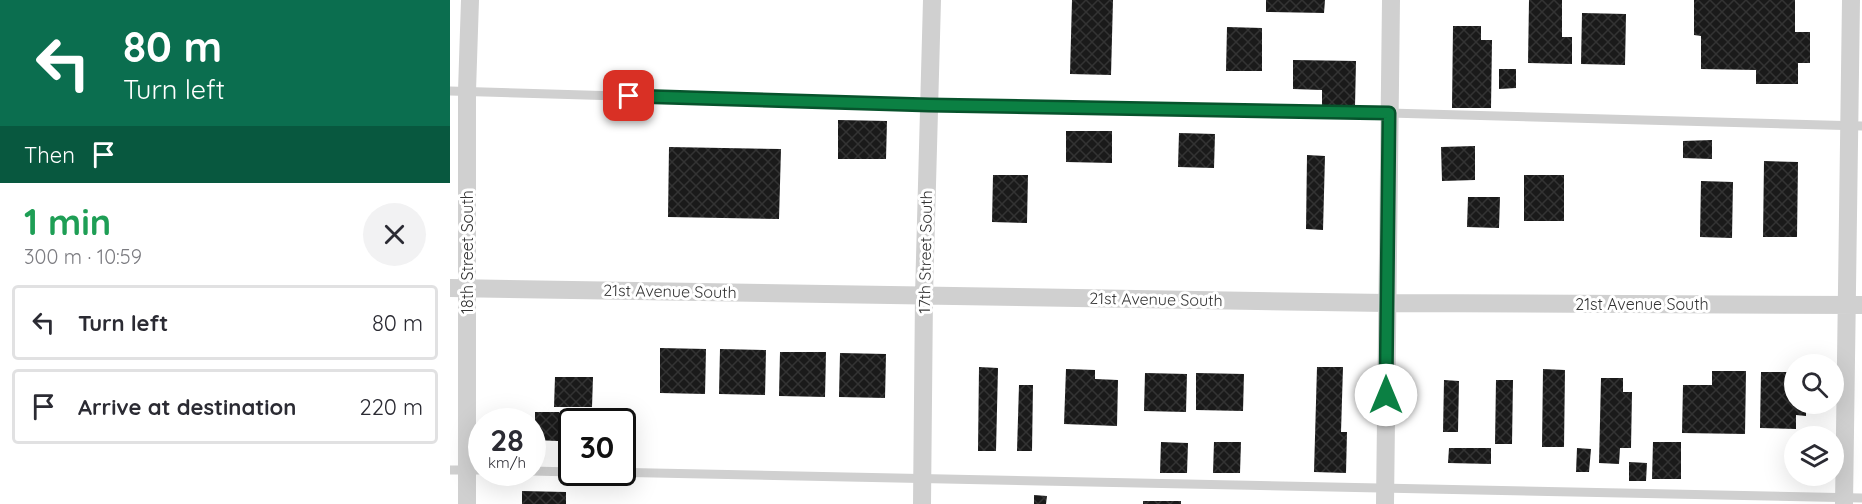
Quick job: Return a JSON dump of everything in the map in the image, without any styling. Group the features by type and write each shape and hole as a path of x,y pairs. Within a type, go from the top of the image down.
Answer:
{"street":[{"name":"18th Street South","path":"467,504 458,289 459,91 470,0"},
{"name":"17th Street South","path":"922,504 924,295 932,0"},
{"path":"1385,496 1391,0"},
{"path":"1850,500 1855,305 1856,126 1851,0"},
{"name":"21st Avenue South","path":"458,289 1386,303 1855,305"}],"lane":[{"path":"459,91 929,105 1389,113 1856,126"},
{"path":"636,473 923,478 1385,496 1850,500"}],"building":[{"path":"1072,0 1113,0 1111,75 1070,74"},
{"path":"1266,0 1325,0 1324,13 1266,12"},
{"path":"1529,0 1562,0 1562,37 1572,37 1572,64 1528,63"},
{"path":"1694,0 1795,0 1795,32 1810,32 1810,63 1798,63 1798,84 1756,84 1756,70 1701,69 1701,36 1694,35"},
{"path":"1582,13 1626,14 1625,65 1581,64"},
{"path":"1453,26 1481,26 1481,40 1492,40 1491,108 1452,108"},
{"path":"1227,27 1262,28 1262,71 1226,71"},
{"path":"1293,60 1356,61 1355,106 1322,105 1322,90 1293,89"},
{"path":"1499,69 1516,69 1516,88 1499,89"},
{"path":"838,120 887,121 886,159 838,159"},
{"path":"1066,131 1112,131 1112,163 1066,162"},
{"path":"1179,133 1215,134 1214,168 1178,167"},
{"path":"1712,140 1712,159 1683,158 1683,141"},
{"path":"1475,146 1475,180 1442,181 1441,147"},
{"path":"669,147 781,149 779,219 668,217"},
{"path":"1307,155 1325,156 1323,230 1306,229"},
{"path":"1764,161 1798,162 1797,237 1763,237"},
{"path":"993,175 1028,175 1027,223 992,222"},
{"path":"1524,175 1564,175 1564,221 1524,221"},
{"path":"1701,181 1733,182 1732,238 1700,237"},
{"path":"1468,197 1500,197 1499,228 1467,227"},
{"path":"660,348 706,349 705,394 660,393"},
{"path":"720,349 766,350 765,395 719,394"},
{"path":"780,352 826,352 825,397 779,396"},
{"path":"840,353 886,354 885,398 839,397"},
{"path":"979,367 998,368 996,451 978,451"},
{"path":"1317,367 1343,367 1341,432 1347,432 1346,473 1314,472"},
{"path":"1066,369 1095,370 1095,379 1118,380 1117,426 1064,424"},
{"path":"1543,369 1565,370 1564,447 1542,447"},
{"path":"1712,371 1746,371 1745,434 1682,433 1683,385 1712,385"},
{"path":"1761,372 1784,372 1784,414 1806,414 1806,416 1796,415 1796,426 1784,426 1784,429 1760,428"},
{"path":"1145,373 1187,374 1186,412 1144,411"},
{"path":"1196,373 1244,374 1243,411 1196,410"},
{"path":"555,377 593,377 592,407 554,407"},
{"path":"1601,378 1623,378 1623,392 1632,392 1631,448 1620,448 1619,464 1599,463"},
{"path":"1444,380 1459,381 1458,432 1443,432"},
{"path":"1496,380 1513,380 1512,444 1495,444"},
{"path":"1019,385 1033,385 1032,451 1017,451"},
{"path":"546,412 558,412 558,441 546,440"},
{"path":"1161,442 1188,443 1187,473 1160,473"},
{"path":"1214,442 1241,442 1240,473 1213,473"},
{"path":"1653,442 1681,442 1681,479 1652,479"},
{"path":"1449,448 1491,448 1491,464 1448,463"},
{"path":"1577,448 1591,449 1589,472 1576,472"},
{"path":"1629,462 1647,463 1646,481 1629,481"},
{"path":"522,491 566,492 566,504 522,504"},
{"path":"1034,495 1047,496 1046,504 1034,504"},
{"path":"1143,501 1181,501 1181,504 1143,504"}],"route":[{"path":"629,96 929,105 1389,113 1386,395"}]}
